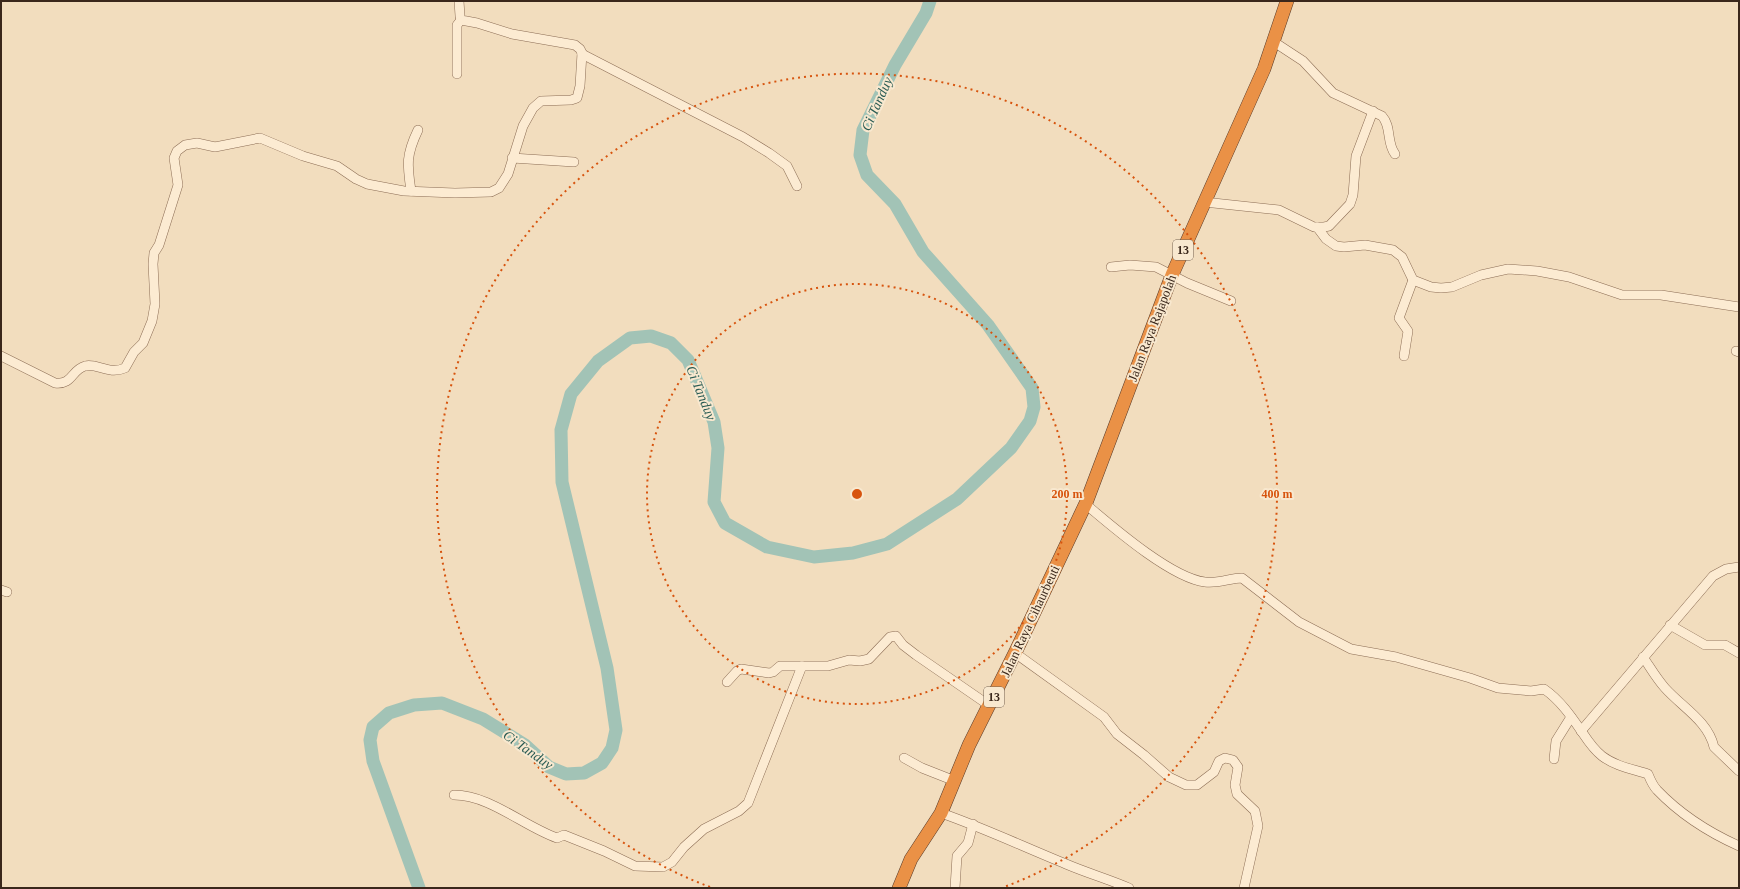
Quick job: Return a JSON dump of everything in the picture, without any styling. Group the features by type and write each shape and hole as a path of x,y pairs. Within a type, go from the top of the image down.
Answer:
{"highway":[{"name":"Jalan Raya Rajapolah","path":"1086,503 1172,276 1264,69 1287,1"},
{"name":"Jalan Raya Cihaurbeuti","path":"899,888 911,859 941,813 969,745 990,706 1086,503"}],"street":[{"path":"459,1 460,16 462,20"},
{"path":"1,356 55,383 60,384 66,382 79,368 87,365 112,371 125,368 134,352 143,343 152,321 155,304 152,276 154,253 159,245 178,185 174,158 177,152 185,145 196,142 215,147 260,138 303,156 337,166 361,182 411,191 455,193 491,192 498,188 508,174 523,126 533,108 538,103 547,100 571,100 577,98 580,86 582,54 580,48 575,45 512,34 462,20"},
{"path":"457,74 457,25 462,20"},
{"path":"1274,42 1303,61 1333,93 1373,111 1387,122 1389,144 1395,154"},
{"path":"582,54 743,137 787,166 797,186"},
{"path":"1204,202 1279,210 1317,227 1329,226 1350,204 1353,195 1356,156 1373,111"},
{"path":"411,191 408,158 410,147 418,130"},
{"path":"512,158 574,162"},
{"path":"1317,227 1326,239 1336,246 1344,247 1365,245 1392,250 1402,258 1413,280 1431,287 1441,288 1452,286 1493,272 1508,269 1537,271 1569,277 1622,295 1661,295 1739,307"},
{"path":"1111,267 1144,266 1156,268 1231,301"},
{"path":"1404,356 1408,331 1399,318 1413,280"},
{"path":"1086,503 1118,532 1166,565 1195,580 1206,582 1242,578 1299,622 1351,649 1396,657 1470,678 1498,688 1531,691 1544,689 1555,697 1591,745 1601,755 1617,764 1648,774 1656,789 1689,817 1726,840 1739,846"},
{"path":"1581,731 1712,576 1726,569 1739,567"},
{"path":"1670,625 1705,645 1725,645 1739,652"},
{"path":"727,682 736,672 741,669 769,673 773,672 780,666 828,666 849,660 869,660 890,637 896,636 903,645 916,655 990,706"},
{"path":"1015,653 1104,717 1117,734 1144,755 1168,777 1186,785 1197,785 1214,772 1219,761 1225,758 1233,760 1238,766 1235,785 1237,794 1255,811 1258,826 1244,888"},
{"path":"1643,657 1664,687 1706,728 1714,740 1714,747 1739,771"},
{"path":"454,795 468,795 490,804 542,832 557,838 564,835 604,851 631,865 654,868 666,866 672,862 684,847 704,829 739,811 748,803 802,666"},
{"path":"1554,759 1556,741 1571,717"},
{"path":"904,758 922,768 955,781"},
{"path":"941,813 973,824 1058,861 1107,878 1129,888"},
{"path":"955,888 957,856 968,843 973,824"}],"waterway":[{"name":"Ci Tanduy","path":"419,888 373,761 370,740 373,727 389,713 414,705 442,703 483,719 525,745 549,767 566,774 584,773 602,763 612,748 616,730 607,668 562,482 561,430 571,394 598,361 630,338 651,336 671,343 688,360 714,422 718,448 714,502 725,523 767,547 814,557 853,553 887,544 957,499 1011,448 1030,421 1034,407 1032,388 988,325 923,252 895,204 867,175 860,155 863,130 895,65 926,13 930,1"}]}
